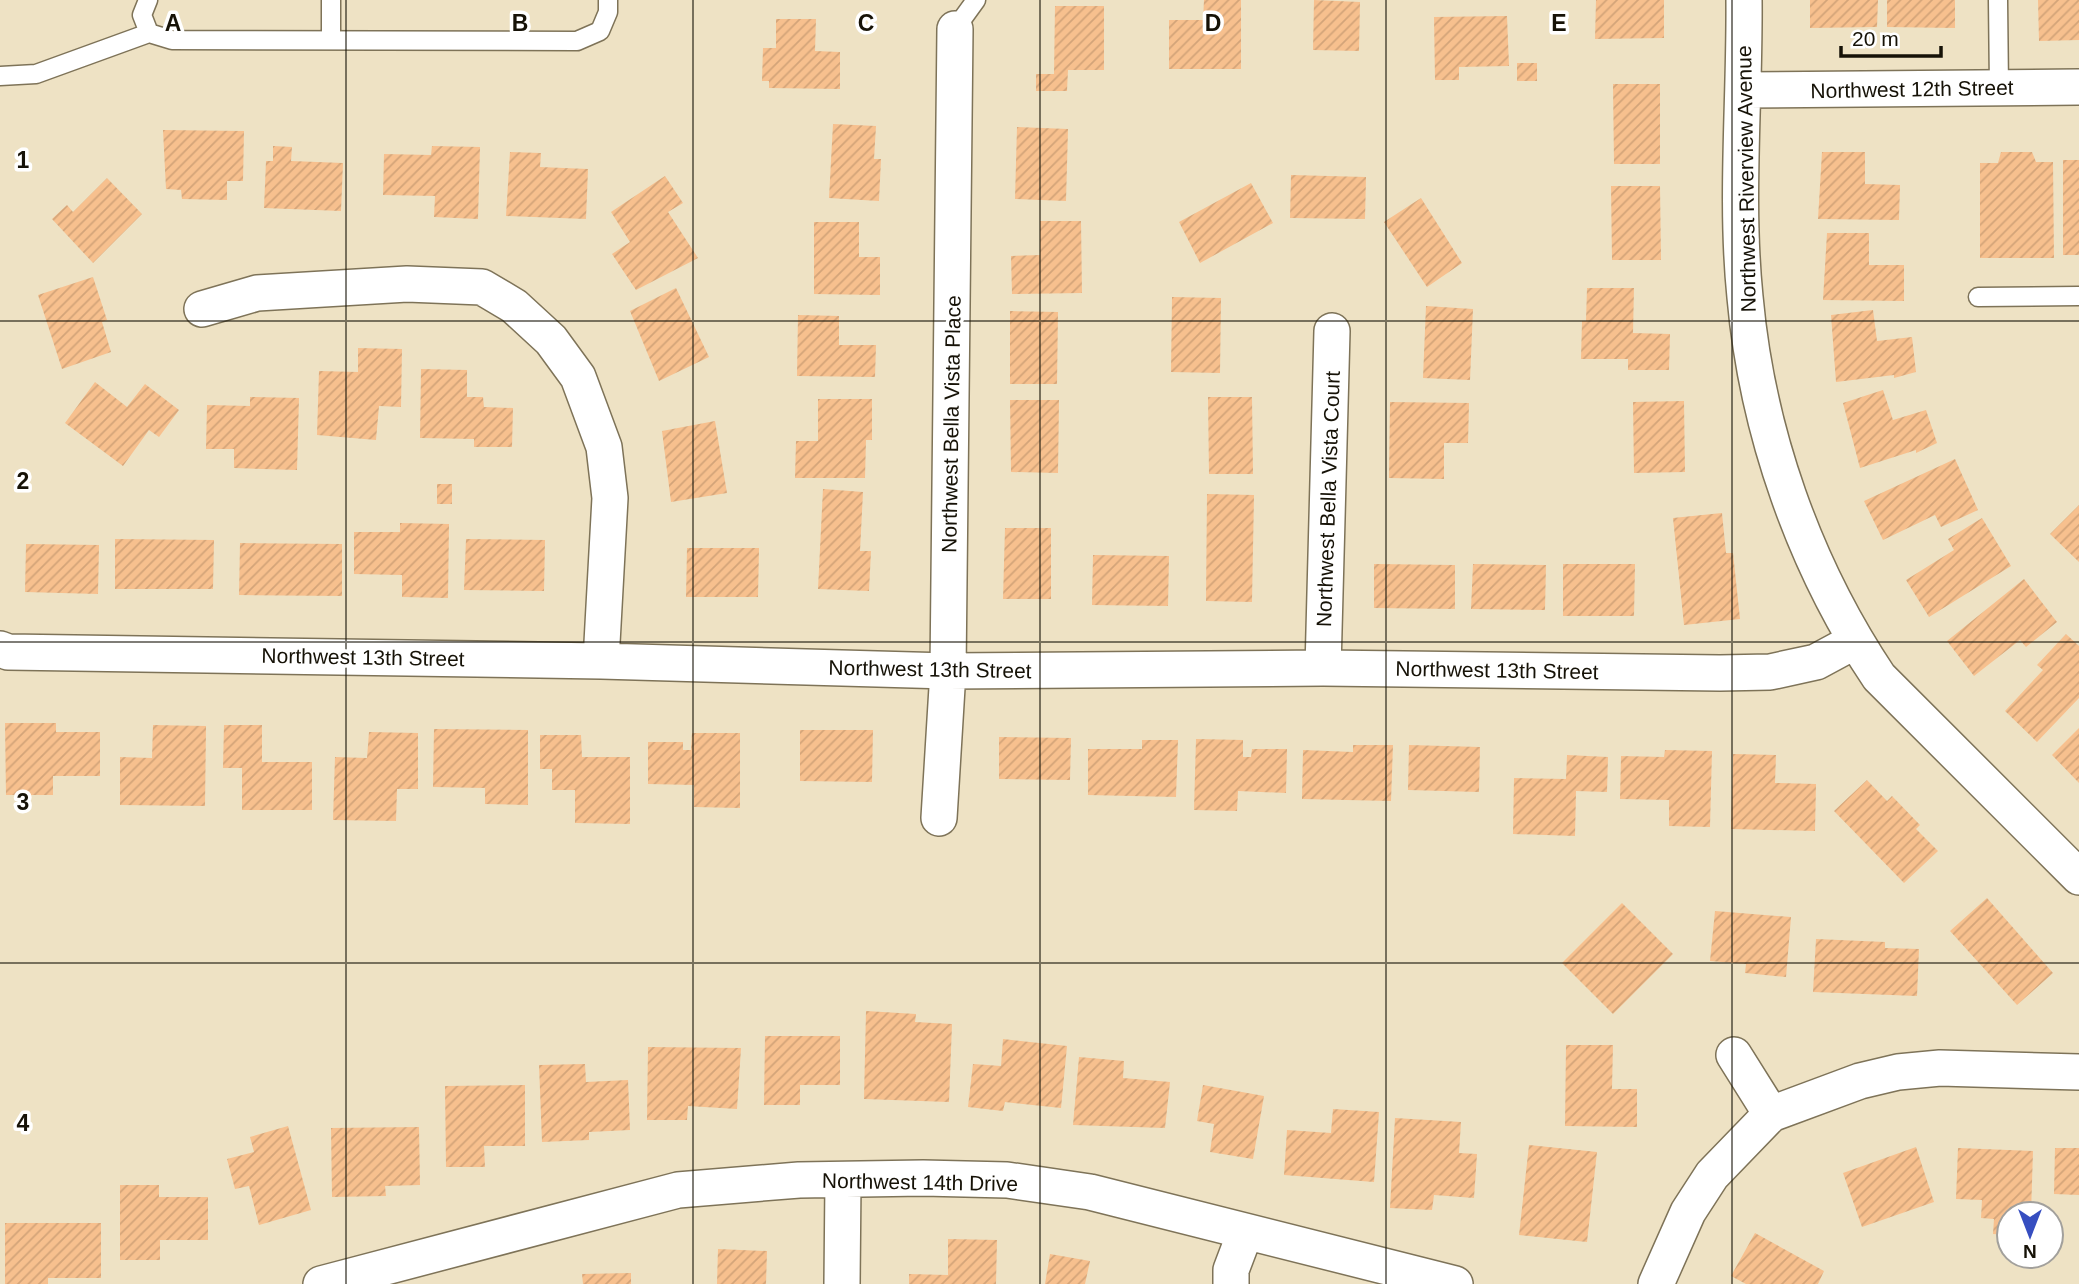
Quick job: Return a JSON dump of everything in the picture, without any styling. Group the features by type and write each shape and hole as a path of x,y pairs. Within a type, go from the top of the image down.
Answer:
{"street":[{"name":"Northwest Riverview Avenue","path":"1744,0 1744,294 1752,362 1768,425 1800,525 1824,584 1855,641 1879,677 1911,712 2079,877"},
{"name":"Northwest Bella Vista Place","path":"939,818 948,671 955,29"},
{"name":"Northwest 12th Street","path":"1745,90 2079,87"},
{"path":"202,309 257,293 407,284 482,287 514,306 551,340 578,377 604,447 610,498 601,661"},
{"name":"Northwest Bella Vista Court","path":"1323,668 1332,331"},
{"name":"Northwest 13th Street","path":"0,649 8,652 601,661 948,671 1323,668 1770,672 1816,662 1855,641"},
{"path":"1734,1055 1772,1114"},
{"path":"1656,1284 1688,1212 1712,1175 1772,1114 1860,1081 1898,1072 1940,1068 2079,1072"},
{"name":"Northwest 14th Drive","path":"321,1284 386,1275 678,1190 799,1180 923,1178 1007,1180 1090,1192 1455,1284"},
{"path":"842,1284 843,1181"},
{"path":"1231,1284 1231,1270 1245,1233"}],"lane":[{"path":"148,0 142,15 149,33"},
{"path":"331,0 331,40"},
{"path":"0,76 36,74 149,33 172,40 577,41 600,31 608,12 608,0"},
{"path":"955,29 976,0"},
{"path":"1998,0 1999,88"},
{"path":"1978,297 2079,296"}],"building":[{"path":"1204,0 1241,0 1241,69 1169,69 1169,20 1203,20"},
{"path":"1314,0 1360,2 1359,51 1313,50"},
{"path":"1596,0 1664,0 1664,38 1595,39"},
{"path":"1810,0 1878,0 1877,27 1810,28"},
{"path":"1887,0 1955,0 1955,28 1887,27"},
{"path":"2038,0 2079,0 2079,40 2039,41"},
{"path":"1055,6 1104,6 1104,70 1068,70 1067,91 1036,91 1036,74 1054,74"},
{"path":"1507,16 1509,66 1459,67 1459,80 1435,80 1434,17"},
{"path":"776,19 816,19 815,51 840,52 840,89 769,88 769,81 762,81 763,48 776,48"},
{"path":"1517,63 1537,63 1537,81 1517,81"},
{"path":"1613,84 1660,84 1660,164 1614,164"},
{"path":"833,124 876,126 874,159 881,159 879,201 829,198"},
{"path":"1017,127 1068,129 1066,201 1015,199"},
{"path":"163,130 244,131 243,181 227,181 227,200 182,199 181,190 166,189"},
{"path":"273,146 292,147 291,161 343,163 341,211 264,208 266,161 273,161"},
{"path":"432,146 480,147 478,219 434,217 435,196 383,195 384,154 431,155"},
{"path":"510,152 541,153 540,167 588,169 586,219 506,216"},
{"path":"1822,152 1865,152 1865,184 1900,185 1899,220 1818,219"},
{"path":"2001,152 2032,152 2036,162 2053,162 2054,258 1980,258 1980,163 1998,163"},
{"path":"2063,160 2079,160 2079,255 2063,255"},
{"path":"1291,175 1366,177 1365,219 1290,218"},
{"path":"665,176 683,203 668,212 698,258 636,290 612,254 630,242 611,212"},
{"path":"107,178 142,214 93,263 52,219 67,205 73,212"},
{"path":"1251,183 1273,223 1200,263 1179,222"},
{"path":"1611,186 1660,186 1661,260 1612,260"},
{"path":"1421,198 1462,263 1427,287 1384,222"},
{"path":"1040,221 1081,221 1082,293 1012,294 1011,256 1040,255"},
{"path":"814,222 859,222 859,257 880,257 880,295 814,294"},
{"path":"1827,233 1869,233 1869,265 1904,265 1904,301 1823,300"},
{"path":"93,277 107,320 102,322 111,352 62,369 38,295"},
{"path":"676,288 709,357 659,381 630,311"},
{"path":"1587,288 1634,288 1633,333 1670,334 1669,370 1628,370 1628,359 1581,359 1582,321 1586,321"},
{"path":"1172,297 1221,298 1220,373 1171,372"},
{"path":"1426,306 1473,309 1470,380 1423,378"},
{"path":"1873,310 1877,341 1912,337 1916,372 1894,378 1894,375 1836,382 1831,315"},
{"path":"1010,311 1058,312 1057,384 1010,384"},
{"path":"798,315 839,316 839,345 876,345 875,377 797,376"},
{"path":"358,348 402,349 401,407 379,406 376,440 317,435 319,371 358,372"},
{"path":"421,369 467,370 467,397 483,397 484,407 513,408 512,447 474,447 474,439 420,438"},
{"path":"95,382 127,407 145,384 179,410 159,437 149,430 123,466 65,423"},
{"path":"1883,390 1893,420 1926,410 1937,443 1916,453 1916,450 1860,468 1843,403"},
{"path":"250,397 299,398 297,470 234,468 234,449 206,449 207,405 250,406"},
{"path":"1208,397 1252,397 1253,474 1209,474"},
{"path":"818,399 872,399 872,440 866,440 865,478 795,478 796,441 818,441"},
{"path":"1010,400 1059,400 1058,473 1011,472"},
{"path":"1684,401 1685,472 1634,473 1633,402"},
{"path":"1390,402 1469,403 1468,443 1444,443 1444,479 1389,478"},
{"path":"715,421 727,493 671,502 662,431"},
{"path":"1955,459 1978,510 1941,527 1935,515 1883,540 1864,501"},
{"path":"437,484 452,484 452,504 437,504"},
{"path":"823,489 863,492 860,551 871,551 869,591 818,589"},
{"path":"1207,494 1254,495 1252,602 1206,601"},
{"path":"2079,505 2079,562 2050,534"},
{"path":"1722,513 1726,553 1733,553 1740,619 1684,625 1673,518"},
{"path":"1982,518 2011,566 1929,617 1906,580 1954,550 1948,539"},
{"path":"400,523 449,524 448,598 402,597 402,575 354,574 354,532 400,532"},
{"path":"1005,528 1051,528 1051,599 1003,599"},
{"path":"115,539 214,540 213,589 115,589"},
{"path":"466,539 545,540 544,591 464,590"},
{"path":"240,543 342,544 342,596 239,595"},
{"path":"26,544 99,545 98,594 25,592"},
{"path":"687,548 759,548 758,597 686,597"},
{"path":"1093,555 1169,556 1168,606 1092,605"},
{"path":"1374,564 1455,565 1455,609 1374,608"},
{"path":"1473,564 1546,565 1545,610 1471,609"},
{"path":"1563,564 1635,564 1634,616 1563,616"},
{"path":"2024,579 2057,622 2026,647 2020,640 1974,676 1947,641"},
{"path":"2066,634 2079,646 2079,698 2037,742 2005,711 2043,670 2037,665"},
{"path":"5,723 56,723 56,732 100,732 100,776 53,776 53,795 6,795"},
{"path":"153,725 206,726 205,806 120,805 120,757 152,758"},
{"path":"224,725 262,725 262,762 312,762 312,810 242,810 242,768 223,768"},
{"path":"2079,728 2079,783 2052,755"},
{"path":"434,729 528,730 528,805 485,804 485,788 433,787"},
{"path":"800,730 873,730 872,782 800,781"},
{"path":"369,732 418,733 418,789 397,789 396,821 333,820 335,757 367,758"},
{"path":"692,733 740,733 740,808 694,807 694,785 648,784 648,742 683,742 683,750 691,750"},
{"path":"540,735 581,735 582,757 630,757 630,824 575,823 575,790 552,790 552,769 540,769"},
{"path":"999,737 1071,738 1070,780 999,779"},
{"path":"1196,739 1243,740 1243,757 1251,757 1252,749 1287,749 1286,793 1238,791 1237,811 1194,810"},
{"path":"1142,740 1178,740 1176,797 1088,795 1088,749 1142,749"},
{"path":"1353,745 1393,745 1391,801 1302,799 1303,750 1353,752"},
{"path":"1409,745 1480,747 1479,792 1408,790"},
{"path":"1665,750 1712,751 1710,827 1669,826 1669,800 1620,799 1621,756 1664,757"},
{"path":"1733,754 1776,755 1775,783 1816,784 1815,831 1731,829"},
{"path":"1567,755 1608,757 1607,792 1576,791 1575,836 1513,834 1514,778 1566,779"},
{"path":"1867,780 1887,801 1892,796 1920,825 1916,829 1938,851 1904,883 1834,811"},
{"path":"1987,898 2053,973 2017,1005 1950,931"},
{"path":"1622,903 1673,954 1613,1014 1562,963"},
{"path":"1715,911 1791,917 1786,977 1745,973 1746,964 1710,961"},
{"path":"1816,939 1885,942 1885,948 1919,949 1917,996 1813,992"},
{"path":"866,1011 916,1014 915,1022 952,1024 949,1102 864,1099"},
{"path":"765,1036 840,1036 840,1085 800,1085 800,1105 764,1105"},
{"path":"1003,1039 1067,1046 1061,1108 1005,1102 1003,1111 968,1107 973,1064 1001,1066"},
{"path":"1566,1045 1613,1045 1612,1089 1637,1089 1637,1127 1565,1126"},
{"path":"648,1047 741,1048 737,1109 688,1106 687,1120 647,1120"},
{"path":"1079,1057 1124,1061 1123,1078 1170,1082 1165,1128 1073,1125"},
{"path":"585,1064 586,1082 628,1080 630,1130 589,1132 589,1140 542,1142 539,1065"},
{"path":"525,1085 525,1146 484,1146 485,1167 446,1167 445,1086"},
{"path":"1203,1085 1264,1096 1253,1159 1210,1152 1214,1124 1197,1121"},
{"path":"1333,1109 1379,1112 1374,1182 1284,1175 1287,1130 1331,1133"},
{"path":"1395,1118 1461,1122 1459,1153 1477,1154 1474,1198 1434,1195 1432,1210 1390,1208"},
{"path":"288,1126 311,1210 259,1225 249,1186 235,1189 227,1159 254,1152 250,1137"},
{"path":"419,1127 420,1185 385,1186 386,1196 332,1197 331,1128"},
{"path":"1529,1145 1597,1152 1587,1242 1519,1235"},
{"path":"1916,1147 1934,1202 1862,1227 1843,1173"},
{"path":"1958,1148 2033,1151 2031,1200 1995,1200 1995,1234 1994,1219 1981,1218 1982,1200 1956,1199"},
{"path":"2055,1148 2079,1148 2079,1195 2054,1194"},
{"path":"120,1185 159,1185 159,1197 208,1197 208,1240 160,1240 160,1260 120,1260"},
{"path":"5,1223 101,1223 101,1278 48,1278 48,1284 5,1284"},
{"path":"1755,1233 1824,1271 1818,1284 1746,1284 1731,1276"},
{"path":"948,1239 997,1240 996,1284 909,1284 909,1274 948,1275"},
{"path":"718,1249 767,1251 766,1284 717,1284"},
{"path":"1050,1254 1090,1261 1085,1284 1045,1284"},
{"path":"631,1273 631,1284 583,1284 582,1274"}]}
